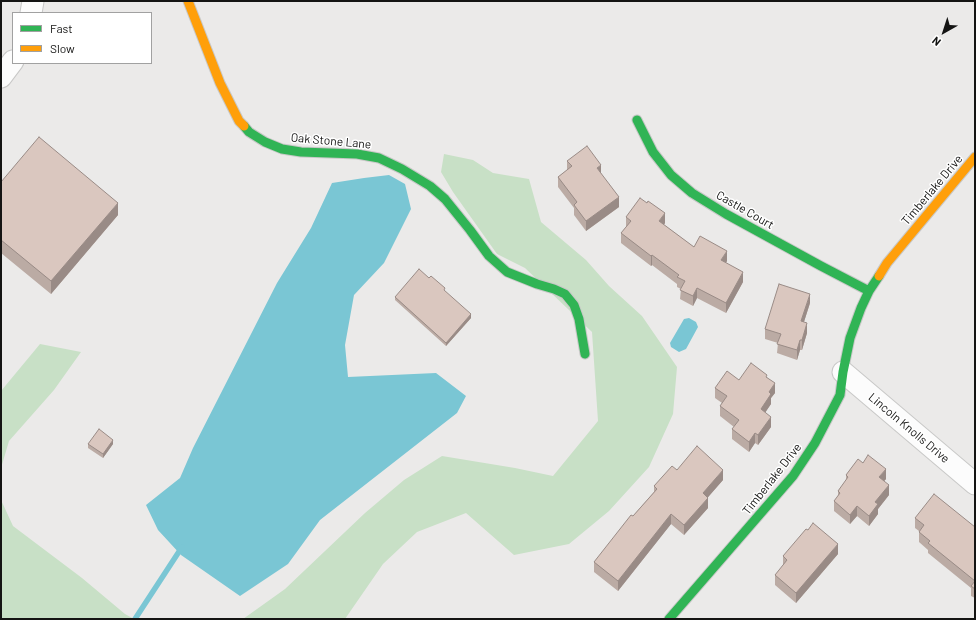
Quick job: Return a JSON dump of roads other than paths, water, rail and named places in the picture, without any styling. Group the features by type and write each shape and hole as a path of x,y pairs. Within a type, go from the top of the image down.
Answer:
{"street":[{"path":"31,12 33,1"},
{"name":"Oak Stone Lane","path":"188,1 220,83 231,106 249,132 265,142 282,149 301,152 357,154 379,158 402,169 430,186 445,199 489,256 507,272 565,294 574,305 579,319 585,354"},
{"path":"1,78 12,62"},
{"name":"Castle Court","path":"637,120 653,152 671,175 692,193 732,218 869,291"},
{"name":"Timberlake Drive","path":"670,619 792,476 815,443 840,395 842,372 850,338 869,291 887,262 975,157"},
{"name":"Lincoln Knolls Drive","path":"842,372 975,484"}],"water":[{"path":"389,175 405,184 411,209 384,263 354,295 345,345 348,377 436,373 466,396 457,413 320,520 288,564 240,596 181,555 158,530 146,505 180,478 193,448 277,283 311,228 332,183"},
{"path":"689,318 696,322 698,327 686,349 679,352 671,347 670,343 684,319"}],"waterway":[{"path":"135,619 182,547"}]}
